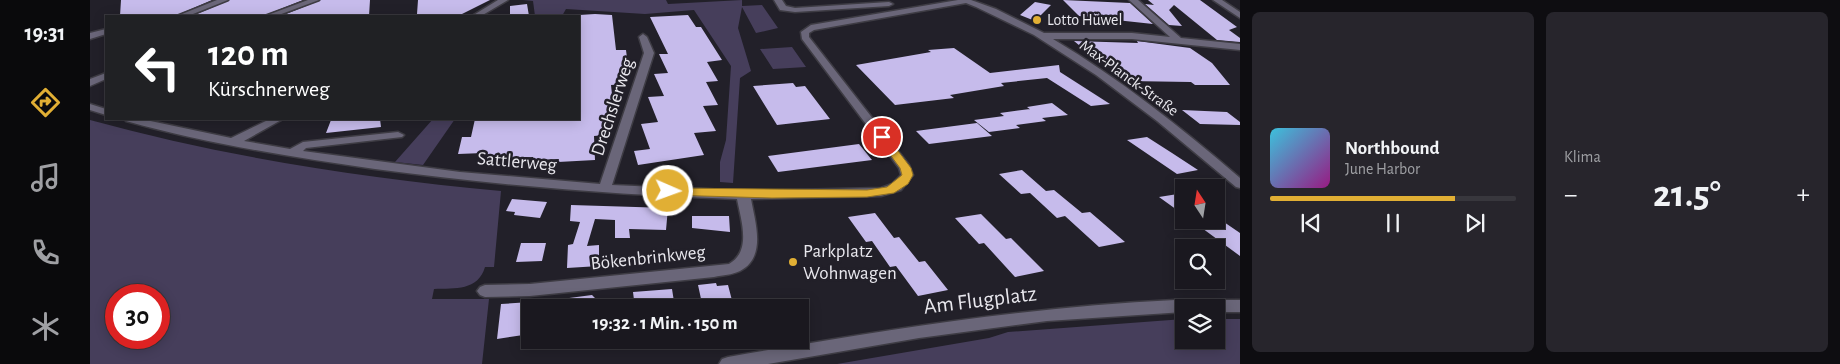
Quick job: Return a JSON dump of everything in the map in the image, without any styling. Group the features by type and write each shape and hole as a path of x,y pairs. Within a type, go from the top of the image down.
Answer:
{"street":[{"path":"184,15 224,0"},
{"path":"272,15 315,0"},
{"path":"478,15 504,0"},
{"path":"778,0 780,6 795,10 889,4"},
{"path":"1133,0 1177,40"},
{"path":"1217,0 1240,16"},
{"name":"Max-Planck-Straße","path":"970,1 1011,19 1042,36 1136,98 1240,184"},
{"name":"Sattlerweg","path":"135,120 292,153 404,170 605,188 743,194 881,192 890,190 904,182 907,175 905,168 805,37 804,32 811,28 970,1"},
{"path":"495,6 500,7 502,13"},
{"path":"1226,6 1240,7"},
{"path":"90,36 105,31"},
{"path":"1042,36 1118,35 1240,47"},
{"name":"Drechslerweg","path":"605,188 649,53 643,37"},
{"path":"90,83 105,76"},
{"path":"90,107 105,112"},
{"path":"234,142 276,120"},
{"path":"292,153 303,145 398,135"},
{"name":"Bökenbrinkweg","path":"485,291 530,290 704,273 738,266 747,257 751,245 743,194"},
{"name":"Am Flugplatz","path":"728,364 930,328 1002,319 1112,309 1240,306"}],"shaded area":[{"path":"523,0 666,0 668,4 742,0 742,6 762,5 778,28 756,33 742,7 738,28 751,71 740,78 733,183 720,182 720,162 726,140 731,66 694,10 645,14 566,9 563,15 535,15 533,1"},
{"path":"792,47 806,67 773,69 760,49"},
{"path":"90,120 192,145 345,173 501,191 494,267 485,267 482,275 477,280 465,287 434,289 432,299 489,299 482,364 90,364"},
{"path":"432,120 454,120 423,165 395,162"},
{"path":"1225,319 1240,319 1240,364 837,364 989,338 1008,332 1175,320 1175,349 1225,349"}],"building":[{"path":"121,0 212,0 177,15 120,15"},
{"path":"230,0 303,0 266,15 194,15"},
{"path":"321,0 370,0 369,15 284,15"},
{"path":"418,0 490,0 460,15 417,14"},
{"path":"1063,0 1130,3 1153,24 1079,16"},
{"path":"1148,0 1200,0 1237,27 1229,30 1240,38 1240,42 1217,40 1174,5 1169,10 1182,26 1169,25 1145,4 1154,5"},
{"path":"1035,2 1051,5 1035,21 1020,15"},
{"path":"527,4 529,15 510,15 510,6"},
{"path":"579,15 612,15 616,50 626,50 629,74 625,74 626,84 611,85 613,104 608,105 610,122 604,122 605,135 594,136 595,160 558,162 559,159 533,160 533,157 507,158 508,155 482,156 483,153 458,154 462,137 471,137 475,120 580,120"},
{"path":"688,15 696,27 701,27 722,60 707,62 718,81 706,82 718,105 703,106 716,131 694,133 704,155 638,165 634,151 650,149 641,124 658,122 648,97 664,96 654,74 668,73 659,54 668,54 650,17"},
{"path":"1074,41 1138,43 1137,41 1190,48 1212,63 1230,85 1128,81 1098,55 1091,55"},
{"path":"954,48 990,73 1059,65 1060,72 1110,104 1091,106 1047,78 1001,83 1004,86 950,95 954,98 895,105 856,65 931,52 928,50"},
{"path":"793,83 796,87 805,86 830,119 777,125 753,86"},
{"path":"1052,103 1068,115 1042,118 1046,121 1016,125 1020,128 989,132 974,120 1004,116 1000,113 1030,109 1027,107"},
{"path":"1182,110 1227,112 1240,122 1240,125 1200,124"},
{"path":"331,120 380,120 381,127 326,133"},
{"path":"977,123 992,136 929,144 916,131"},
{"path":"1147,137 1198,170 1177,174 1127,140"},
{"path":"859,144 872,160 778,172 768,156"},
{"path":"1022,170 1046,191 1054,190 1082,213 1090,212 1125,242 1099,247 1065,216 1057,218 1030,193 1021,194 999,174"},
{"path":"1175,194 1175,209 1159,197"},
{"path":"512,199 547,202 540,218 514,215 515,212 506,211"},
{"path":"571,205 668,208 666,230 629,229 630,238 615,238 615,220 595,219 587,246 599,245 599,266 567,268 568,245 573,244 580,222 570,221"},
{"path":"875,213 894,238 899,237 919,262 925,261 948,290 918,296 896,266 890,267 872,241 866,242 848,217"},
{"path":"981,214 1006,239 1011,238 1044,271 1015,277 984,243 979,244 955,218"},
{"path":"692,216 729,216 730,232 692,228"},
{"path":"1225,223 1240,233 1240,256 1225,245 1225,239 1217,239 1203,229 1225,229"},
{"path":"521,243 546,243 542,261 516,262"},
{"path":"716,283 717,286 728,285 732,299 701,299 698,285"},
{"path":"672,289 674,299 634,299 633,292"},
{"path":"592,295 596,299 562,299"},
{"path":"521,303 521,335 497,339 501,304"}],"place":[{"name":"Lotto Hüwel","path":"1037,20"},
{"name":"Parkplatz Wohnwagen","path":"793,262"}],"route":[{"path":"668,191 772,194 867,193 890,190 904,182 907,175 901,161 882,137"}]}
